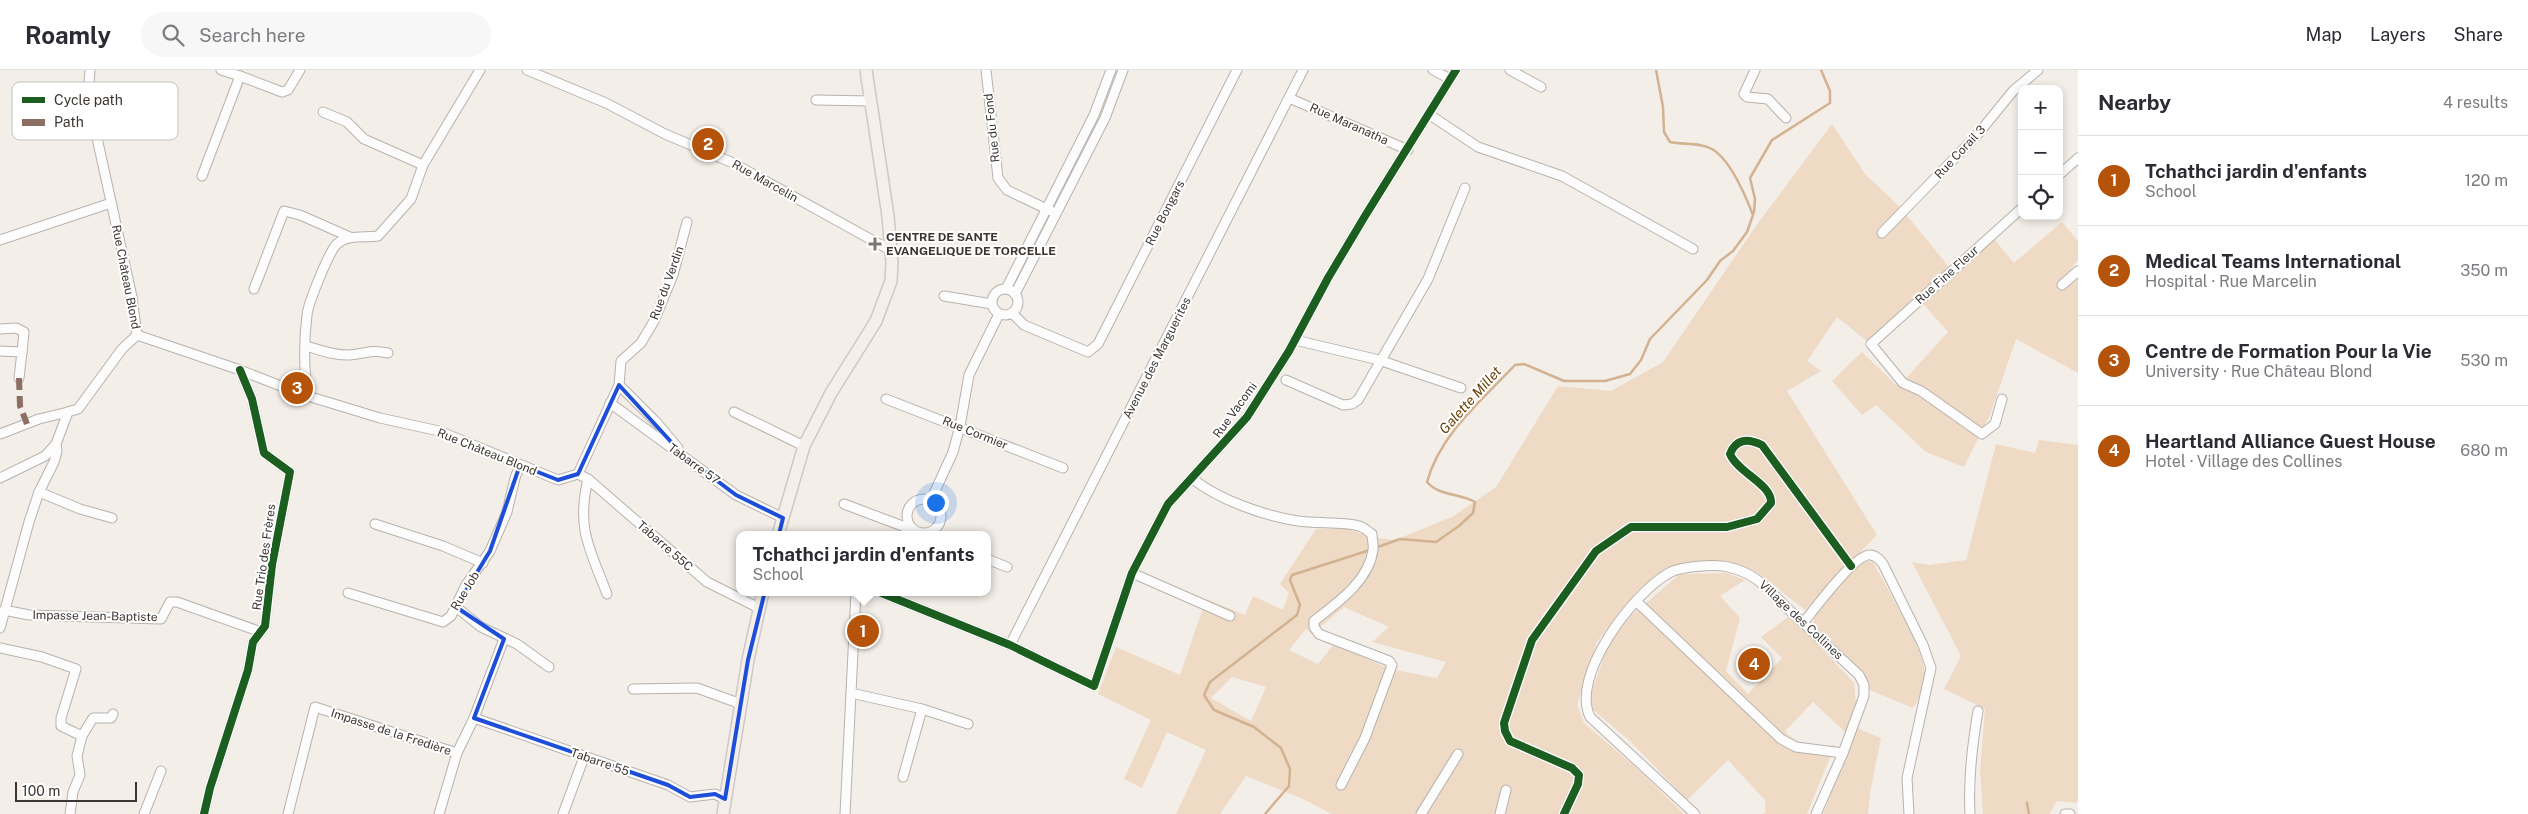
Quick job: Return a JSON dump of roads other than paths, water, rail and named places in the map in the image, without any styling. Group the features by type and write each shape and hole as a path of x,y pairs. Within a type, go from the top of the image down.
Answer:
{"main road":[{"path":"779,531 804,446 831,393 884,302 891,281 892,263 888,216 866,70"},
{"path":"723,814 741,704 762,596"}],"street":[{"path":"221,70 282,92 288,90 300,70"},
{"path":"308,396 304,380 307,314 330,253 338,243 350,237 378,236 389,226 411,199 423,164 480,70"},
{"name":"Rue Marcelin","path":"527,70 606,103 665,134 733,163 890,250"},
{"name":"Rue du Fond","path":"986,70 998,178 1007,190 1055,213"},
{"path":"992,304 995,294 1006,289 1094,115 1111,70"},
{"path":"1000,314 1012,313 1018,304 1015,294 1105,118 1123,70"},
{"name":"Rue Bongars","path":"1012,313 1024,325 1088,352 1098,344 1237,70"},
{"name":"Avenue des Marguerites","path":"1010,645 1303,70"},
{"path":"1433,70 1450,79"},
{"name":"Rue Vacomi","path":"1010,645 1094,686 1132,573 1168,504 1193,479 1246,418 1295,340 1328,278 1456,70"},
{"path":"1510,70 1541,87"},
{"path":"1755,70 1744,94 1747,97 1768,99 1786,118"},
{"name":"Rue Corail 3","path":"1882,233 1978,134 2013,92 2038,70"},
{"path":"202,176 240,76"},
{"name":"Rue Maranatha","path":"1289,98 1408,150"},
{"path":"816,100 870,101"},
{"path":"324,112 347,122 364,139 423,164"},
{"path":"1430,115 1478,147 1562,176 1693,249"},
{"name":"Rue Château Blond","path":"97,140 132,297 137,335 240,370 308,396 380,418 439,431 558,480 578,474"},
{"path":"2063,171 2078,158"},
{"path":"1286,380 1343,405 1352,404 1364,392 1379,360 1428,278 1465,188"},
{"path":"0,240 111,203"},
{"path":"254,289 284,211 300,215 350,237"},
{"name":"Rue Fine Fleur","path":"2002,399 1995,424 1982,434 1921,391 1903,384 1872,347 1872,341 2018,212"},
{"name":"Rue du Verdin","path":"578,474 619,385 621,361 641,343 664,298 688,222"},
{"path":"2062,285 2078,271"},
{"path":"1006,289 1015,294"},
{"path":"944,296 992,304 1000,314"},
{"path":"931,500 943,476 960,426 969,375 1000,314"},
{"path":"0,329 16,328 24,332 20,378"},
{"path":"0,434 39,419 78,409 122,348 137,335"},
{"path":"1295,340 1379,360 1461,388"},
{"path":"306,346 341,355 350,355 367,350 388,353"},
{"path":"0,351 22,352"},
{"name":"Rue Trio des Frères","path":"204,814 210,788 248,670 253,642 265,626 278,532 290,472 264,453 252,399 240,370"},
{"path":"619,385 657,423 684,456"},
{"name":"Rue Cormier","path":"886,399 960,426 1064,468"},
{"name":"Tabarre 57","path":"610,403 736,494 782,518"},
{"path":"0,478 44,456 56,444 68,412"},
{"path":"734,412 804,446"},
{"path":"1564,814 1578,784 1579,775 1572,768 1510,741 1504,724 1532,640 1596,551 1631,526 1727,526 1756,519 1772,503 1772,498 1768,491 1734,463 1730,454 1734,444 1742,440 1752,440 1762,444 1851,566"},
{"path":"0,628 39,492 54,462 57,451 56,444"},
{"name":"Rue Job","path":"348,593 443,622 456,607 466,585 484,563 507,512 520,465"},
{"name":"Tabarre 55C","path":"578,474 588,479 707,582 759,608"},
{"path":"588,479 584,509 587,546 607,594"},
{"path":"1193,479 1206,490 1226,500 1274,516 1297,521 1359,526 1372,534 1374,548 1369,564 1358,582 1314,621 1314,627 1319,634 1390,662 1392,665 1365,738 1341,785"},
{"path":"39,492 80,509 112,518"},
{"path":"894,523 908,512 917,501 931,500"},
{"path":"931,500 941,511 940,531"},
{"path":"844,504 913,530"},
{"path":"908,512 908,521 913,530"},
{"path":"375,524 443,546 484,563"},
{"path":"929,531 939,524"},
{"path":"1803,623 1851,566 1863,556 1870,554 1877,557 1883,564 1923,645 1931,668 1907,778 1909,814"},
{"path":"991,561 1007,567"},
{"name":"Village des Collines","path":"1695,814 1590,717 1585,707 1585,696 1604,642 1636,602 1668,573 1681,568 1728,566 1756,579 1859,675 1864,685 1864,696 1843,753 1816,814"},
{"path":"1132,573 1230,616"},
{"path":"845,814 856,596"},
{"path":"889,596 1010,645"},
{"name":"Impasse Jean-Baptiste","path":"4,610 29,615 161,619 170,602 177,602 261,632"},
{"path":"1636,602 1781,739 1796,747 1843,753"},
{"path":"456,607 481,627 517,644 549,667"},
{"path":"438,814 458,753 474,718 504,638"},
{"path":"0,648 42,657 76,669 61,718 62,726 82,736"},
{"path":"633,690 697,688 741,704"},
{"path":"851,693 922,709 968,724"},
{"name":"Impasse de la Fredière","path":"288,814 315,707 458,753"},
{"path":"903,777 922,709"},
{"path":"1970,814 1970,766 1978,711"},
{"path":"70,814 74,792 80,775 77,756 82,736 93,718 111,718 113,714"},
{"name":"Tabarre 55","path":"474,718 668,786 690,797 715,794 725,799"},
{"path":"1421,814 1458,754"},
{"path":"563,814 584,757"},
{"path":"144,814 161,771"},
{"path":"1500,814 1506,790"}],"waterway":[{"name":"Galette Millet","path":"1375,548 1400,539 1436,542 1459,526 1473,513 1475,502 1437,490 1427,482 1433,465 1452,433 1515,365 1524,364 1564,381 1605,381 1630,374 1641,360 1650,339 1707,280 1720,261 1733,251 1747,232 1753,215 1737,179 1725,161 1719,154 1707,147 1697,144 1670,142 1664,132 1663,107 1656,70"},
{"path":"1754,213 1755,199 1750,178 1772,140 1830,103 1830,91 1821,70"},
{"name":"Galette Millet","path":"1265,814 1289,786 1290,769 1281,748 1254,727 1214,710 1204,695 1210,682 1297,615 1300,605 1290,580 1292,575 1370,550"},
{"path":"2027,803 2029,814"}],"place":[{"name":"Medical Teams International","path":"708,144"},
{"name":"CENTRE DE SANTE EVANGELIQUE DE TORCELLE","path":"875,244"},
{"name":"Centre de Formation Pour la Vie","path":"297,388"},
{"name":"Tchathci jardin d'enfants","path":"863,631"},
{"name":"Heartland Alliance Guest House","path":"1754,664"}]}
